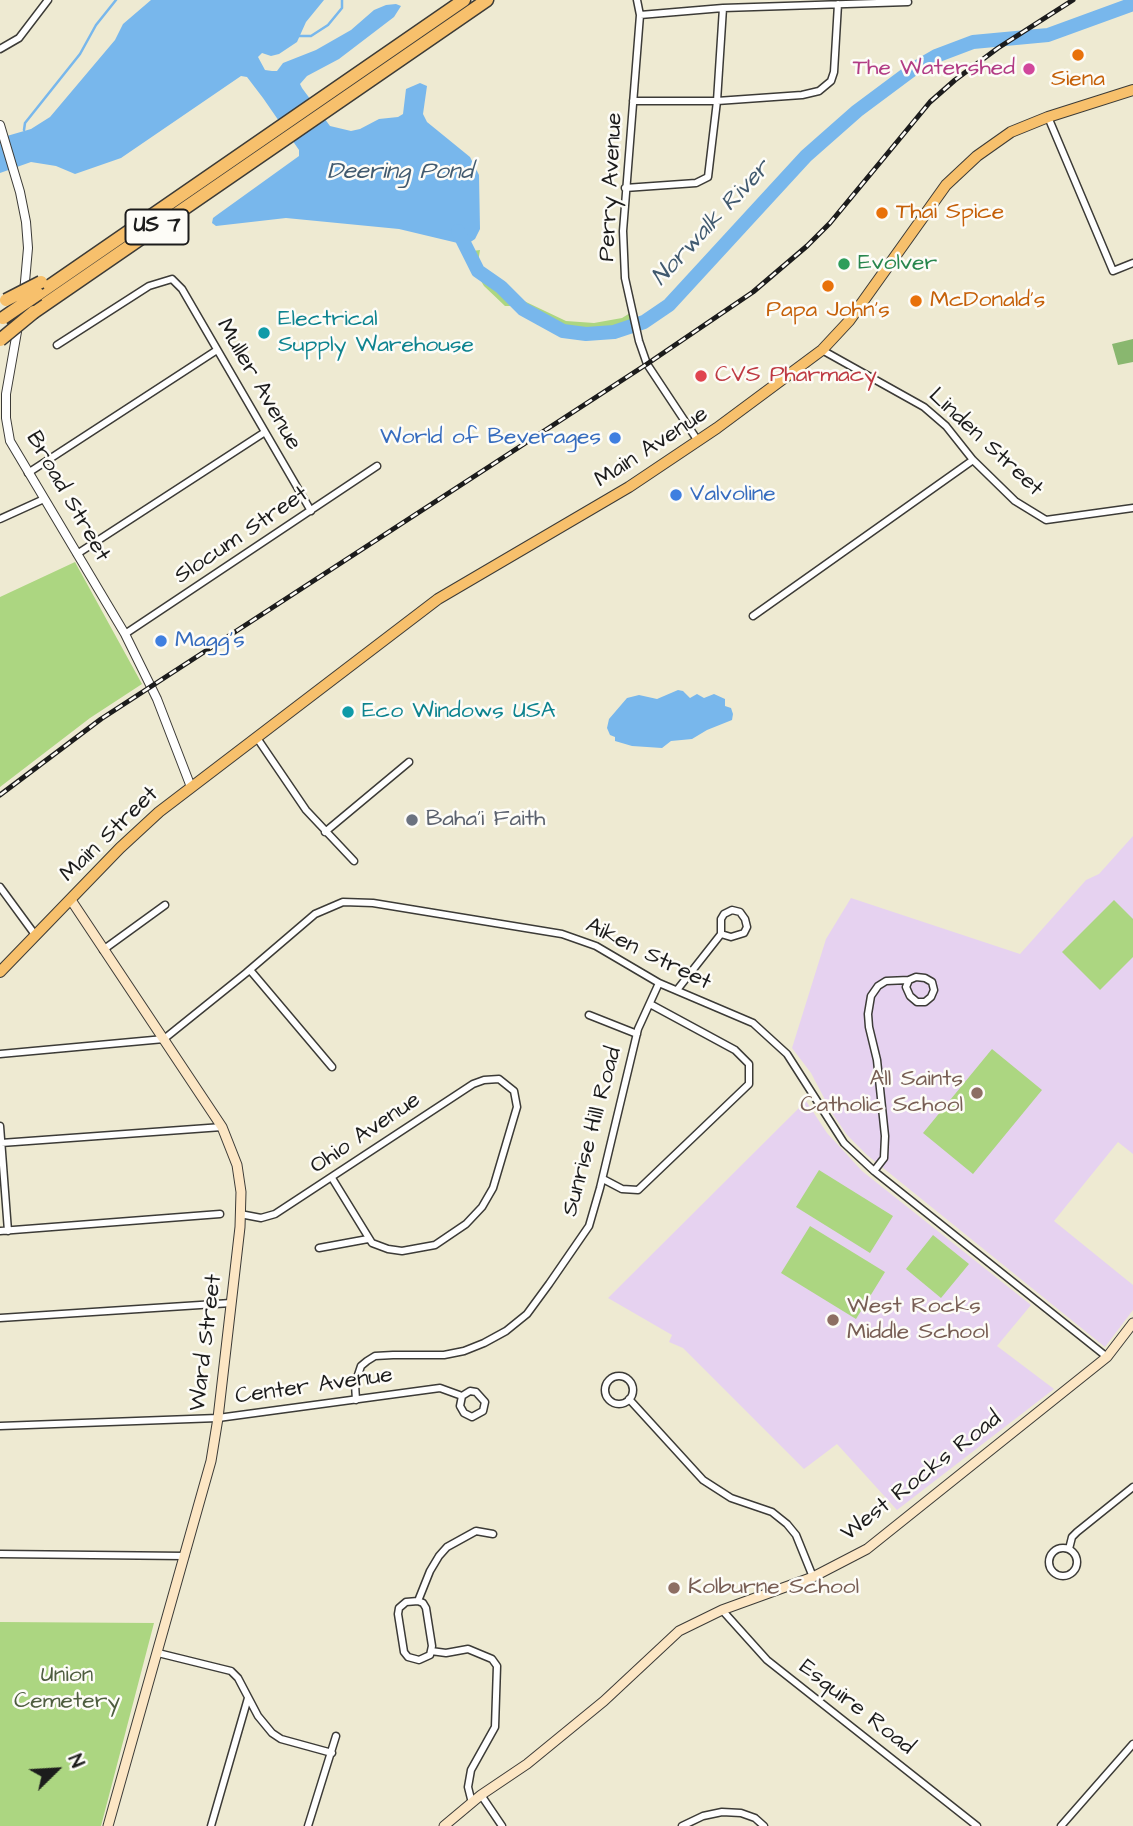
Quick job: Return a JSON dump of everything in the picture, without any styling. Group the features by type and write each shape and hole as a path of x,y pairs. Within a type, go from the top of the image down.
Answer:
{"highway":[{"name":"US 7","path":"329,101 464,0"},
{"name":"US 7","path":"0,338 277,137 486,0"},
{"name":"US 7","path":"39,288 129,224 176,199 277,137"},
{"path":"3,301 39,288"},
{"path":"1,319 39,288"}],"main road":[{"name":"Main Avenue","path":"257,738 438,599 629,487 698,441 822,350 849,321 946,186 977,156 1011,132 1048,117 1133,90"},
{"name":"Main Street","path":"0,972 130,838 191,787 257,738"},
{"name":"Ward Street","path":"71,900 222,1127 237,1165 241,1192 231,1303 211,1461 108,1826"},
{"name":"West Rocks Road","path":"444,1826 584,1717 679,1631 722,1609 813,1577 867,1549 1107,1357 1133,1323"}],"street":[{"path":"0,49 19,38 48,0"},
{"name":"Perry Avenue","path":"637,0 640,15 623,230 625,278 647,365 698,441"},
{"path":"640,15 723,8 908,2"},
{"path":"633,101 717,101 802,95 825,88 834,72 838,4"},
{"path":"625,188 696,183 708,177 717,101 723,8"},
{"path":"1048,117 1113,271 1133,263"},
{"name":"Broad Street","path":"1,128 20,192 28,248 26,279 6,394 10,441 125,634 158,699 191,787"},
{"name":"Muller Avenue","path":"57,345 149,286 172,279 182,289 311,511"},
{"path":"28,472 217,350"},
{"name":"Linden Street","path":"822,350 924,407 946,426 973,460 1014,501 1046,520 1133,508"},
{"path":"77,554 265,432"},
{"path":"753,616 973,460"},
{"name":"Slocum Street","path":"125,634 377,466"},
{"path":"0,519 44,499"},
{"path":"257,738 306,810 354,861"},
{"path":"325,832 409,762"},
{"path":"0,887 36,936"},
{"name":"Aiken Street","path":"164,1039 315,914 334,904 359,901 562,934 596,946 659,983 753,1023 787,1054 844,1143 874,1171 1107,1357"},
{"path":"103,950 165,905"},
{"path":"677,990 721,934 720,919 723,914 732,910 740,912 747,928 744,933 731,937 721,934"},
{"path":"250,970 332,1067"},
{"path":"874,1171 884,1158 885,1136 877,1060 868,1014 872,996 878,986 886,981 909,980 916,976 932,982 934,990 931,997 925,1002 917,1002 906,987 909,980"},
{"name":"Sunrise Hill Road","path":"356,1400 355,1384 361,1366 376,1356 443,1355 464,1351 506,1331 527,1314 572,1253 589,1226 603,1179 637,1034 659,983"},
{"path":"603,1179 622,1189 638,1189 749,1084 749,1065 735,1050 650,1004"},
{"path":"589,1015 637,1034"},
{"path":"0,1054 164,1039"},
{"name":"Ohio Avenue","path":"240,1214 261,1218 271,1216 473,1084 495,1078 509,1085 514,1091 517,1103 504,1158 493,1188 475,1215 455,1234 423,1249 388,1250 368,1239"},
{"path":"0,1126 4,1231 220,1214"},
{"path":"1,1143 222,1127"},
{"path":"319,1248 368,1239 332,1178"},
{"path":"0,1318 231,1303"},
{"path":"614,1376 625,1377 632,1385 629,1399 620,1404 609,1400 605,1391 606,1382 614,1376"},
{"name":"Center Avenue","path":"0,1426 218,1418 440,1388 462,1396"},
{"name":"Center Avenue","path":"470,1391 480,1394 485,1402 483,1411 472,1417 464,1413 460,1406 462,1396 470,1391"},
{"path":"629,1399 703,1480 731,1498 772,1512 787,1524 796,1535 813,1577"},
{"path":"1069,1549 1072,1537 1077,1532 1133,1487"},
{"path":"418,1601 430,1571 447,1547 476,1531 493,1534"},
{"path":"1056,1549 1069,1549 1076,1556 1077,1566 1071,1574 1057,1576 1049,1568 1049,1556 1056,1549"},
{"path":"0,1554 185,1556"},
{"path":"418,1601 426,1608 431,1651 425,1659 419,1660 408,1657 404,1652 399,1608 406,1602 418,1601"},
{"name":"Esquire Road","path":"722,1609 767,1660 976,1826"},
{"path":"431,1651 446,1653 468,1649 492,1659 497,1666 495,1727 471,1770 468,1787 472,1803"},
{"path":"158,1653 230,1671 238,1678 265,1727 272,1734 332,1753"},
{"path":"211,1826 248,1698"},
{"path":"308,1826 336,1736"},
{"path":"1060,1826 1133,1744"},
{"path":"481,1795 502,1826"},
{"path":"682,1826 703,1816 722,1812 741,1813 755,1818 764,1826"}],"shaded area":[{"name":"All Saints Catholic School","path":"1133,836 1133,1154 1118,1142 1054,1221 1133,1285 1133,1310 1105,1347 867,1155 847,1135 811,1073 792,1048 826,939 851,898 1020,954 1086,880 1099,874"},
{"name":"West Rocks Middle School","path":"806,1101 827,1133 862,1171 1031,1305 997,1346 1054,1389 897,1510 837,1444 804,1469 683,1348 669,1342 672,1335 608,1298"}],"green space":[{"path":"480,250 478,262 489,281 508,298 524,301 566,321 594,323 622,318 635,310 637,317 625,325 594,331 564,328 516,306 505,306 484,286 470,263 472,251"},
{"path":"1133,339 1133,362 1118,365 1112,344"},
{"path":"75,562 142,684 90,718 0,787 0,597"},
{"path":"1114,900 1133,919 1133,957 1100,990 1062,952"},
{"path":"992,1049 1042,1090 973,1174 923,1133"},
{"path":"819,1170 893,1216 870,1253 796,1207"},
{"path":"810,1226 885,1272 856,1319 781,1273"},
{"path":"933,1235 969,1264 941,1298 906,1269"},
{"name":"Union Cemetery","path":"0,1622 154,1623 101,1826 0,1826"}],"water":[{"name":"Deering Pond","path":"151,0 324,0 306,22 297,42 279,54 271,56 262,53 258,57 265,70 272,71 277,71 283,63 316,50 351,30 374,10 386,5 401,6 394,17 339,59 307,76 300,84 330,126 351,131 379,119 398,117 403,114 406,89 420,83 427,86 423,114 427,122 470,157 479,175 480,229 475,239 466,245 399,229 286,218 216,226 212,223 213,218 299,156 299,150 263,98 247,77 241,76 121,158 75,174 56,166 31,162 0,173 0,138 31,129 50,117 115,40 123,24"},
{"path":"678,690 690,698 697,694 704,698 714,694 725,699 725,706 731,708 733,714 732,720 692,739 671,741 662,748 632,746 615,741 615,737 610,735 607,728 609,719 627,698 639,695 657,699"}],"waterway":[{"path":"24,130 25,123 80,54 96,25 116,0"},
{"path":"298,36 311,36 328,25 342,8 342,0"},
{"name":"Norwalk River","path":"458,231 478,271 501,287 523,309 563,331 586,334 614,332 644,322 669,305 806,156 857,111 912,70 936,56 973,42 1048,35 1133,4"}],"railway":[{"path":"0,795 101,719 647,364 753,292 830,223 930,102 998,48 1073,0"}],"place":[{"name":"Siena","path":"1078,55"},
{"name":"The Watershed","path":"1029,69"},
{"name":"Thai Spice","path":"882,213"},
{"name":"Evolver","path":"844,264"},
{"name":"Papa John's","path":"828,286"},
{"name":"McDonald's","path":"916,301"},
{"name":"Electrical Supply Warehouse","path":"264,333"},
{"name":"CVS Pharmacy","path":"701,376"},
{"name":"World of Beverages","path":"615,438"},
{"name":"Valvoline","path":"676,495"},
{"name":"Magg's","path":"161,641"},
{"name":"Eco Windows USA","path":"348,712"},
{"name":"Baha'i Faith","path":"412,820"},
{"name":"All Saints Catholic School","path":"977,1093"},
{"name":"West Rocks Middle School","path":"833,1320"},
{"name":"Kolburne School","path":"674,1588"}]}
